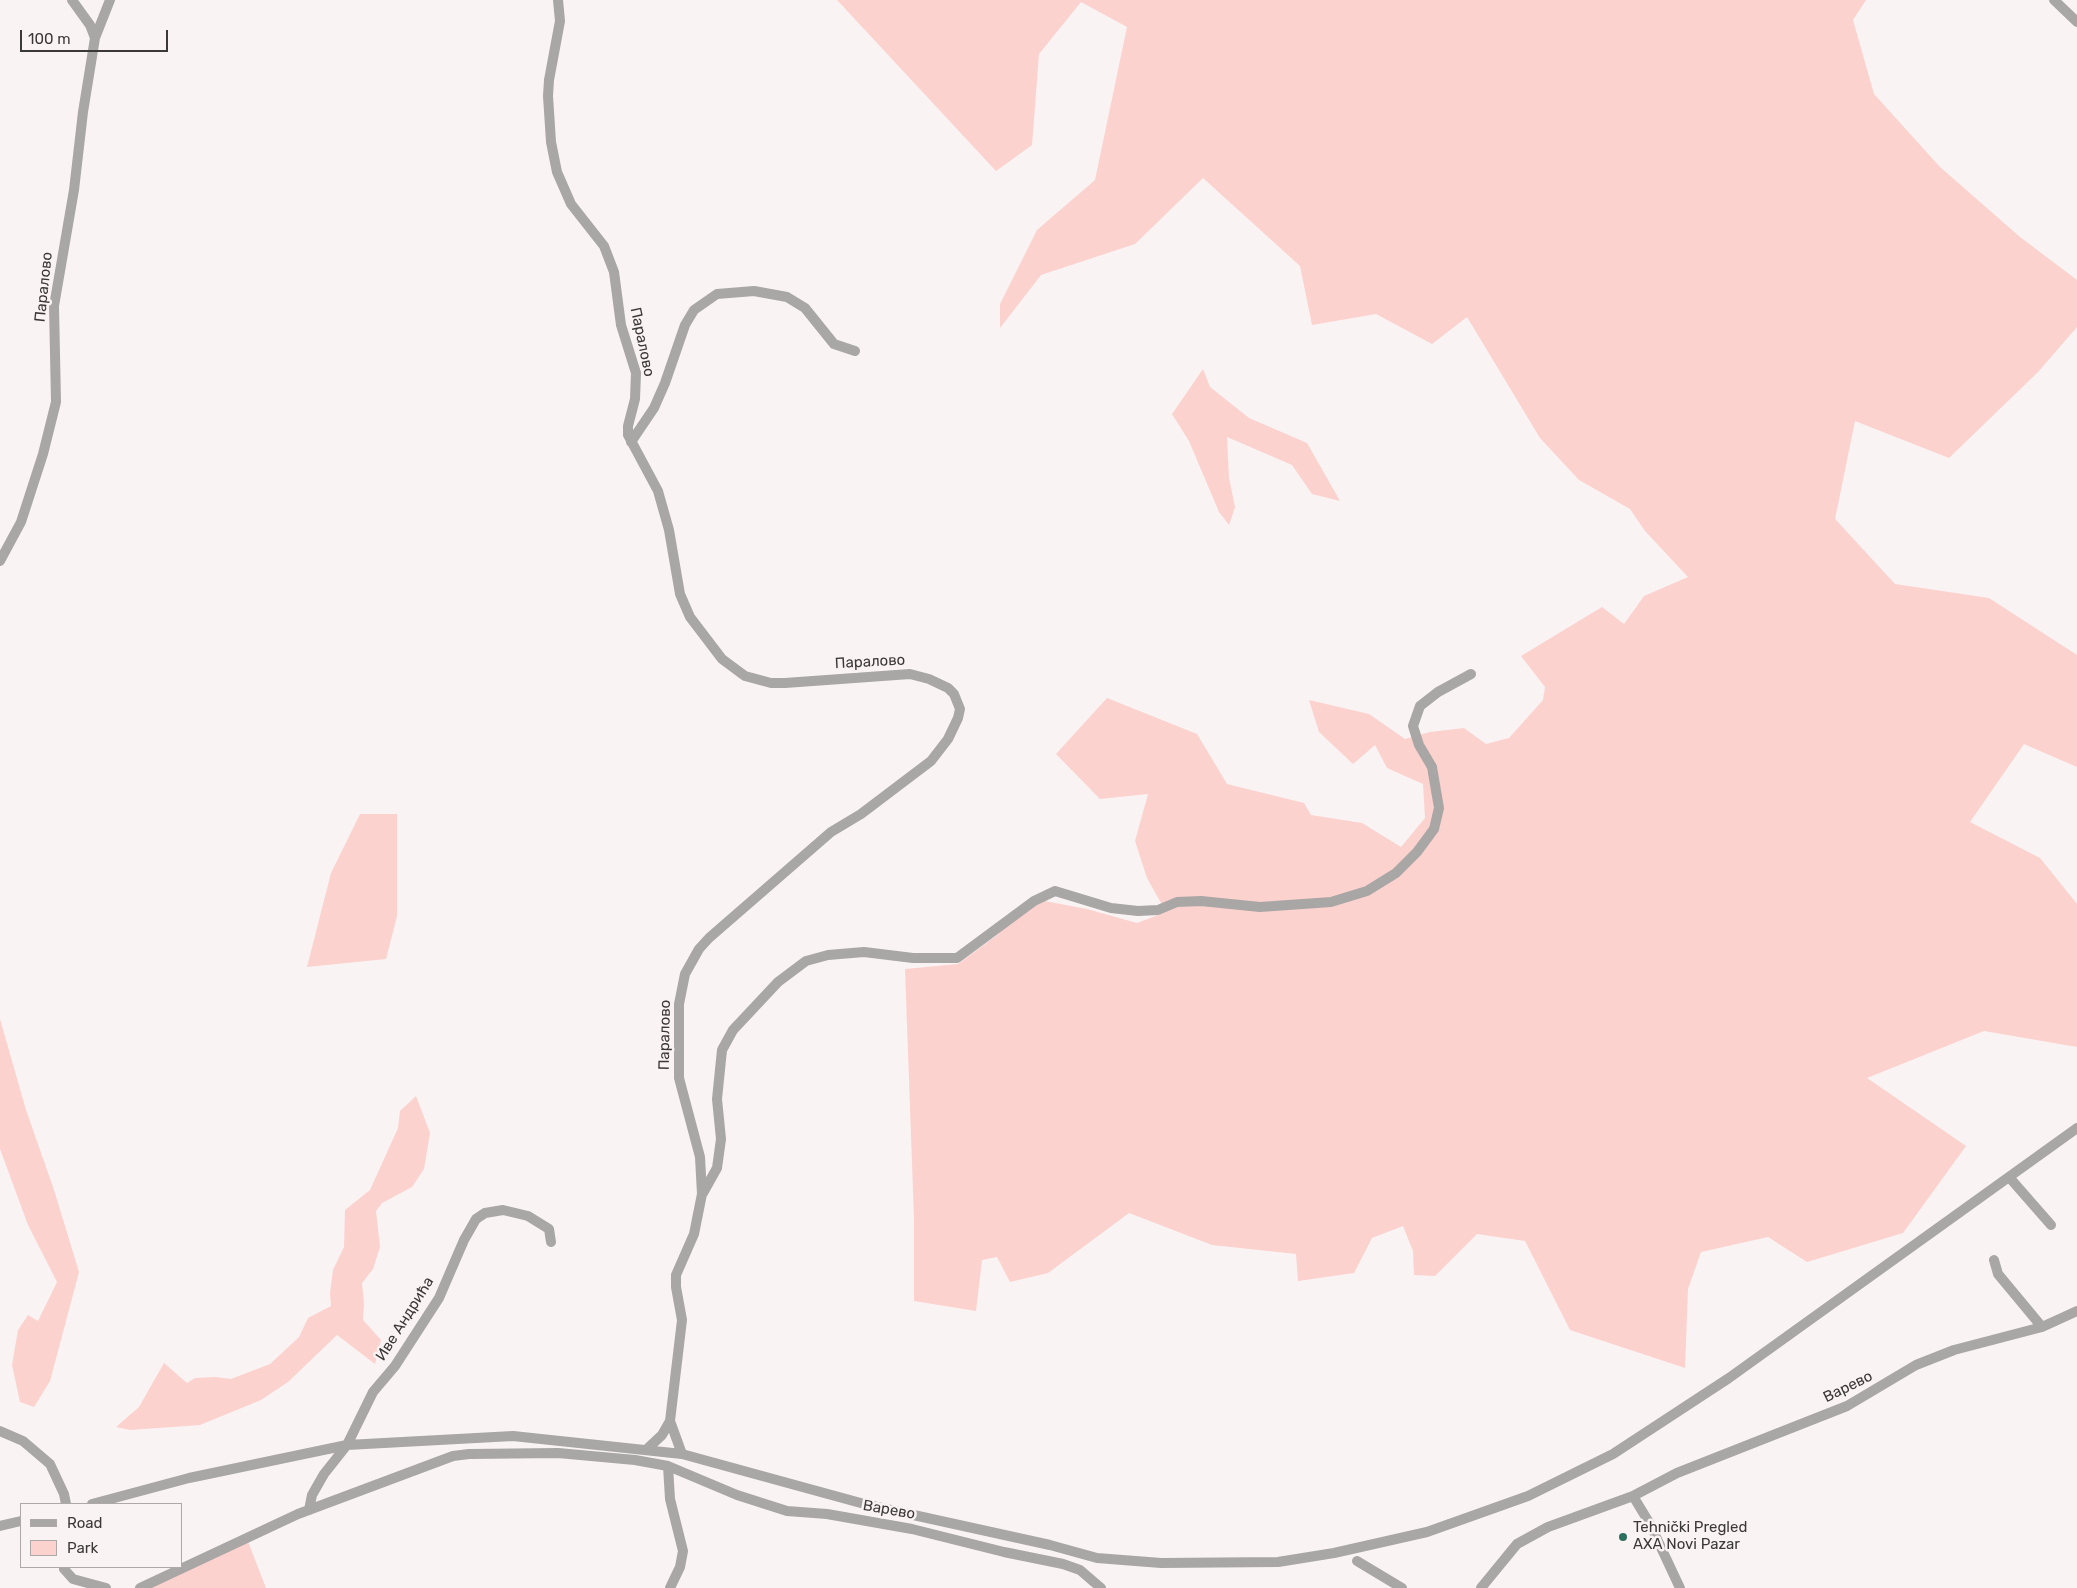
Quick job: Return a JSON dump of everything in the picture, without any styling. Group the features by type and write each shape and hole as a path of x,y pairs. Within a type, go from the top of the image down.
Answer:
{"street":[{"path":"72,0 90,25 95,38"},
{"name":"Паралово","path":"0,561 21,522 43,454 56,402 54,306 74,190 83,112 95,38 110,0"},
{"name":"Паралово","path":"558,0 559,35 548,80 551,142 564,193 604,246 614,272 621,326 636,373 635,399 628,426 631,442 651,476 663,506 684,605 706,640 733,669 746,676 771,682 900,674 920,676 948,688 954,694 960,709 948,739 922,770 861,814 831,832 709,938 690,962 679,1004 679,1072 682,1092 700,1157 702,1194 694,1234 676,1275 682,1320 670,1421 662,1435 646,1450"},
{"path":"2054,0 2077,22"},
{"path":"631,442 654,408 665,383 685,324 694,310 717,294 754,291 787,297 805,308 834,344 855,351"},
{"path":"702,1194 718,1168 721,1139 717,1099 722,1050 733,1030 778,982 806,962 828,955 864,952 913,958 957,958 1034,901 1055,891 1111,908 1138,911 1158,910 1178,902 1201,901 1260,907 1330,902 1367,891 1396,873 1417,852 1434,829 1439,808 1432,767 1419,745 1413,726 1420,706 1438,692 1472,674"},
{"path":"96,1503 189,1478 347,1445 513,1436 682,1454 868,1505 1070,1550 1097,1558 1161,1563 1278,1562 1334,1553 1427,1532 1528,1496 1613,1454 1728,1378 2077,1128"},
{"path":"2009,1177 2051,1225"},
{"name":"Иве Андрића","path":"309,1510 312,1495 324,1474 347,1445 373,1392 395,1366 439,1298 464,1240 476,1219 485,1213 503,1210 528,1216 548,1229 551,1242"},
{"path":"1994,1260 1998,1274 2042,1327"},
{"name":"Варево","path":"1480,1588 1517,1544 1548,1527 1633,1496 1677,1473 1847,1406 1916,1365 1954,1350 2042,1327 2077,1311"},
{"name":"Паралово","path":"670,1421 682,1454"},
{"path":"0,1431 23,1441 50,1464 64,1494 66,1503"},
{"path":"140,1588 309,1510 453,1456 469,1454 558,1453 625,1459 668,1466 670,1499 682,1551 680,1567 670,1588"},
{"name":"Варево","path":"668,1466 737,1495 787,1510 827,1514 912,1529 1004,1552 1064,1564 1080,1570 1101,1588"},
{"path":"1633,1496 1650,1524 1680,1588"},
{"path":"0,1526 20,1521"},
{"path":"1064,1564 1070,1550"},
{"path":"1357,1561 1402,1588"},
{"path":"64,1568 72,1579 106,1588"}],"green space":[{"path":"837,0 1866,0 1853,20 1874,94 1940,167 2020,237 2077,280 2077,327 2038,372 1949,458 1855,421 1835,519 1895,584 1989,598 2077,655 2077,767 2024,744 1970,822 2040,858 2077,904 2077,1047 1984,1031 1867,1078 1966,1146 1903,1233 1807,1262 1768,1237 1701,1252 1688,1289 1685,1368 1570,1330 1525,1241 1477,1234 1435,1276 1414,1275 1413,1251 1403,1226 1372,1238 1354,1273 1298,1281 1296,1254 1212,1245 1129,1213 1048,1273 1010,1282 997,1257 982,1260 976,1311 914,1301 914,1219 905,969 958,964 996,936 1034,899 1087,909 1137,923 1166,912 1147,878 1135,841 1148,794 1100,799 1056,754 1107,698 1197,734 1227,784 1304,803 1311,815 1362,823 1401,847 1425,818 1423,784 1387,768 1375,745 1353,764 1319,732 1309,700 1369,714 1405,739 1430,732 1464,728 1486,744 1509,738 1543,700 1545,687 1521,656 1602,607 1624,624 1644,596 1688,577 1645,531 1630,509 1579,480 1540,438 1467,317 1432,344 1376,314 1312,325 1300,266 1203,178 1135,244 1041,275 1000,328 1000,304 1037,230 1095,180 1127,27 1081,2 1039,54 1032,145 996,171"},
{"path":"1203,369 1210,387 1249,418 1307,443 1340,501 1312,494 1292,465 1227,437 1229,478 1235,507 1229,525 1219,512 1189,441 1172,414"},
{"path":"360,814 397,814 397,916 386,959 307,967 331,873"},
{"path":"0,1019 26,1110 54,1190 79,1272 50,1381 34,1407 20,1402 12,1365 18,1330 28,1315 38,1321 57,1282 28,1225 0,1149"},
{"path":"416,1096 430,1133 424,1169 412,1187 382,1203 376,1211 380,1247 373,1269 362,1283 363,1320 381,1340 375,1364 337,1335 288,1382 261,1400 200,1425 130,1430 116,1427 139,1407 164,1363 187,1383 195,1378 216,1377 231,1379 270,1364 299,1337 308,1318 331,1306 330,1293 333,1270 344,1247 345,1210 370,1190 398,1128 400,1111"},
{"path":"247,1539 266,1588 140,1588"}],"place":[{"name":"Tehnički Pregled AXA Novi Pazar","path":"1623,1537"}]}
